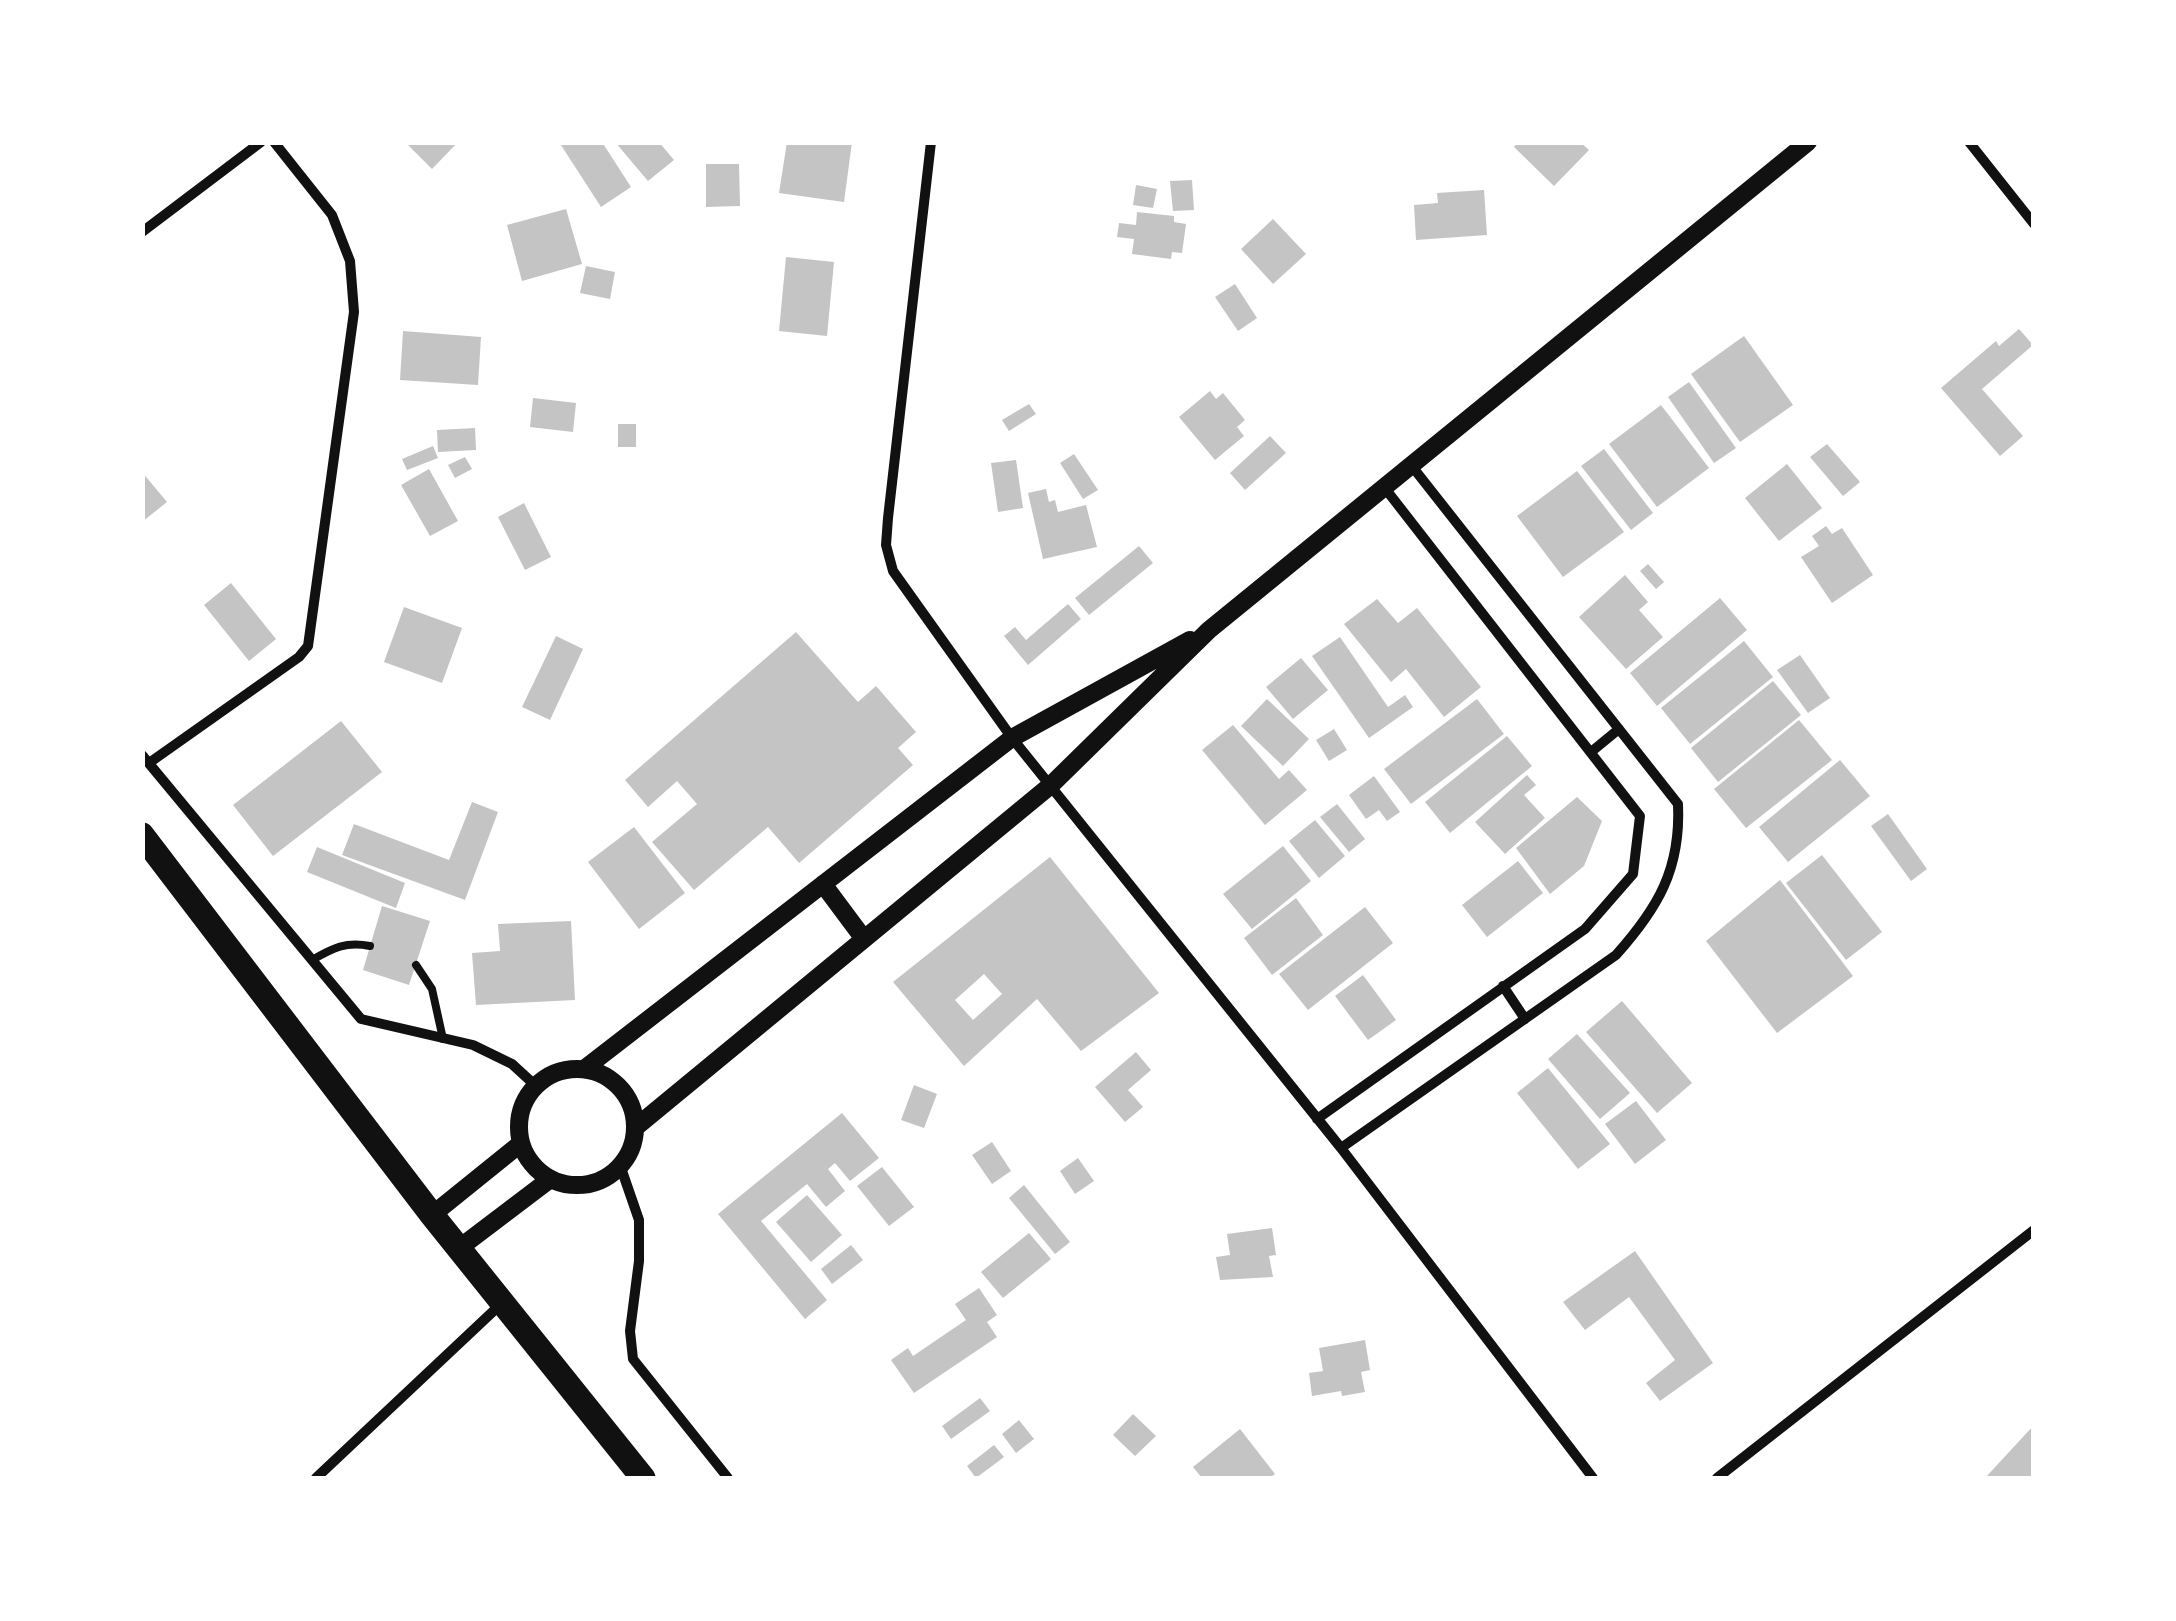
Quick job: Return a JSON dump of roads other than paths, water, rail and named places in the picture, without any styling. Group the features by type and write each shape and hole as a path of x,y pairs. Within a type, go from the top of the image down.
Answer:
{"highway":[{"path":"142,835 458,1249 643,1478"}],"street":[{"path":"142,232 261,142"},
{"path":"274,142 332,215 350,262 354,312 308,646 299,658 146,759 361,1020 473,1046 512,1064 536,1086"},
{"path":"931,142 886,546 893,572 1012,738 1341,1148 1594,1478"},
{"path":"636,1126 1051,785 1209,630 1808,142"},
{"path":"1969,142 2034,224"},
{"path":"1341,1148 1616,955 1651,916 1680,838 1678,804 1411,464"},
{"path":"1317,1119 1585,929 1633,874 1640,816 1384,486"},
{"path":"584,1069 1012,738 1209,630"},
{"path":"1591,752 1619,730"},
{"path":"823,884 864,939"},
{"path":"1503,986 1525,1019"},
{"path":"584,1069 610,1079 629,1100 636,1126 632,1149 621,1168 587,1186 549,1180 530,1165 520,1144 518,1120 526,1096 536,1086 556,1071 584,1069"},
{"path":"432,1215 520,1144"},
{"path":"621,1168 639,1220 639,1261 630,1331 633,1359 728,1478"},
{"path":"458,1249 549,1180"},
{"path":"1717,1478 2034,1230"},
{"path":"316,1478 502,1302"}],"lane":[{"path":"312,960 351,942 370,946"},
{"path":"416,965 432,989 443,1040"}]}
